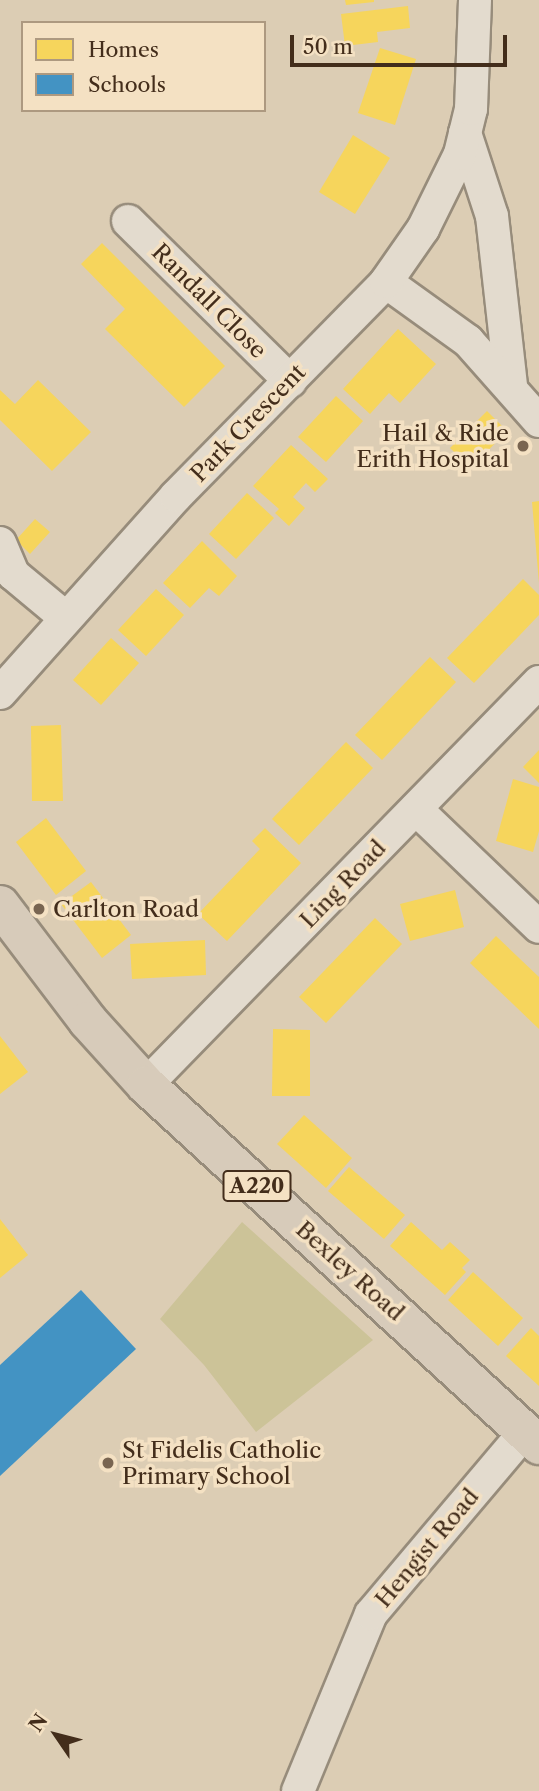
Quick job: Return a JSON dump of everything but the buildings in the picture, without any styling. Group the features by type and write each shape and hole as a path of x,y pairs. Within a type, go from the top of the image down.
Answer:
{"main road":[{"name":"Bexley Road","path":"0,905 88,1021 146,1084 532,1438"}],"street":[{"name":"Park Crescent","path":"0,693 176,496 386,282 423,229 447,186 474,97 475,0"},
{"path":"465,133 492,216 512,386"},
{"name":"Randall Close","path":"128,220 290,381"},
{"path":"386,282 468,341 512,386 539,421"},
{"path":"0,543 12,574 66,618"},
{"name":"Ling Road","path":"146,1084 539,682"},
{"path":"416,809 539,927"},
{"name":"Hengist Road","path":"298,1791 371,1614 532,1438"}],"shaded area":[{"path":"242,1222 373,1340 256,1432 204,1365 160,1319"}],"place":[{"name":"Hail & Ride Erith Hospital","path":"523,446"},
{"name":"Carlton Road","path":"39,909"},
{"name":"St Fidelis Catholic Primary School","path":"108,1463"}]}
